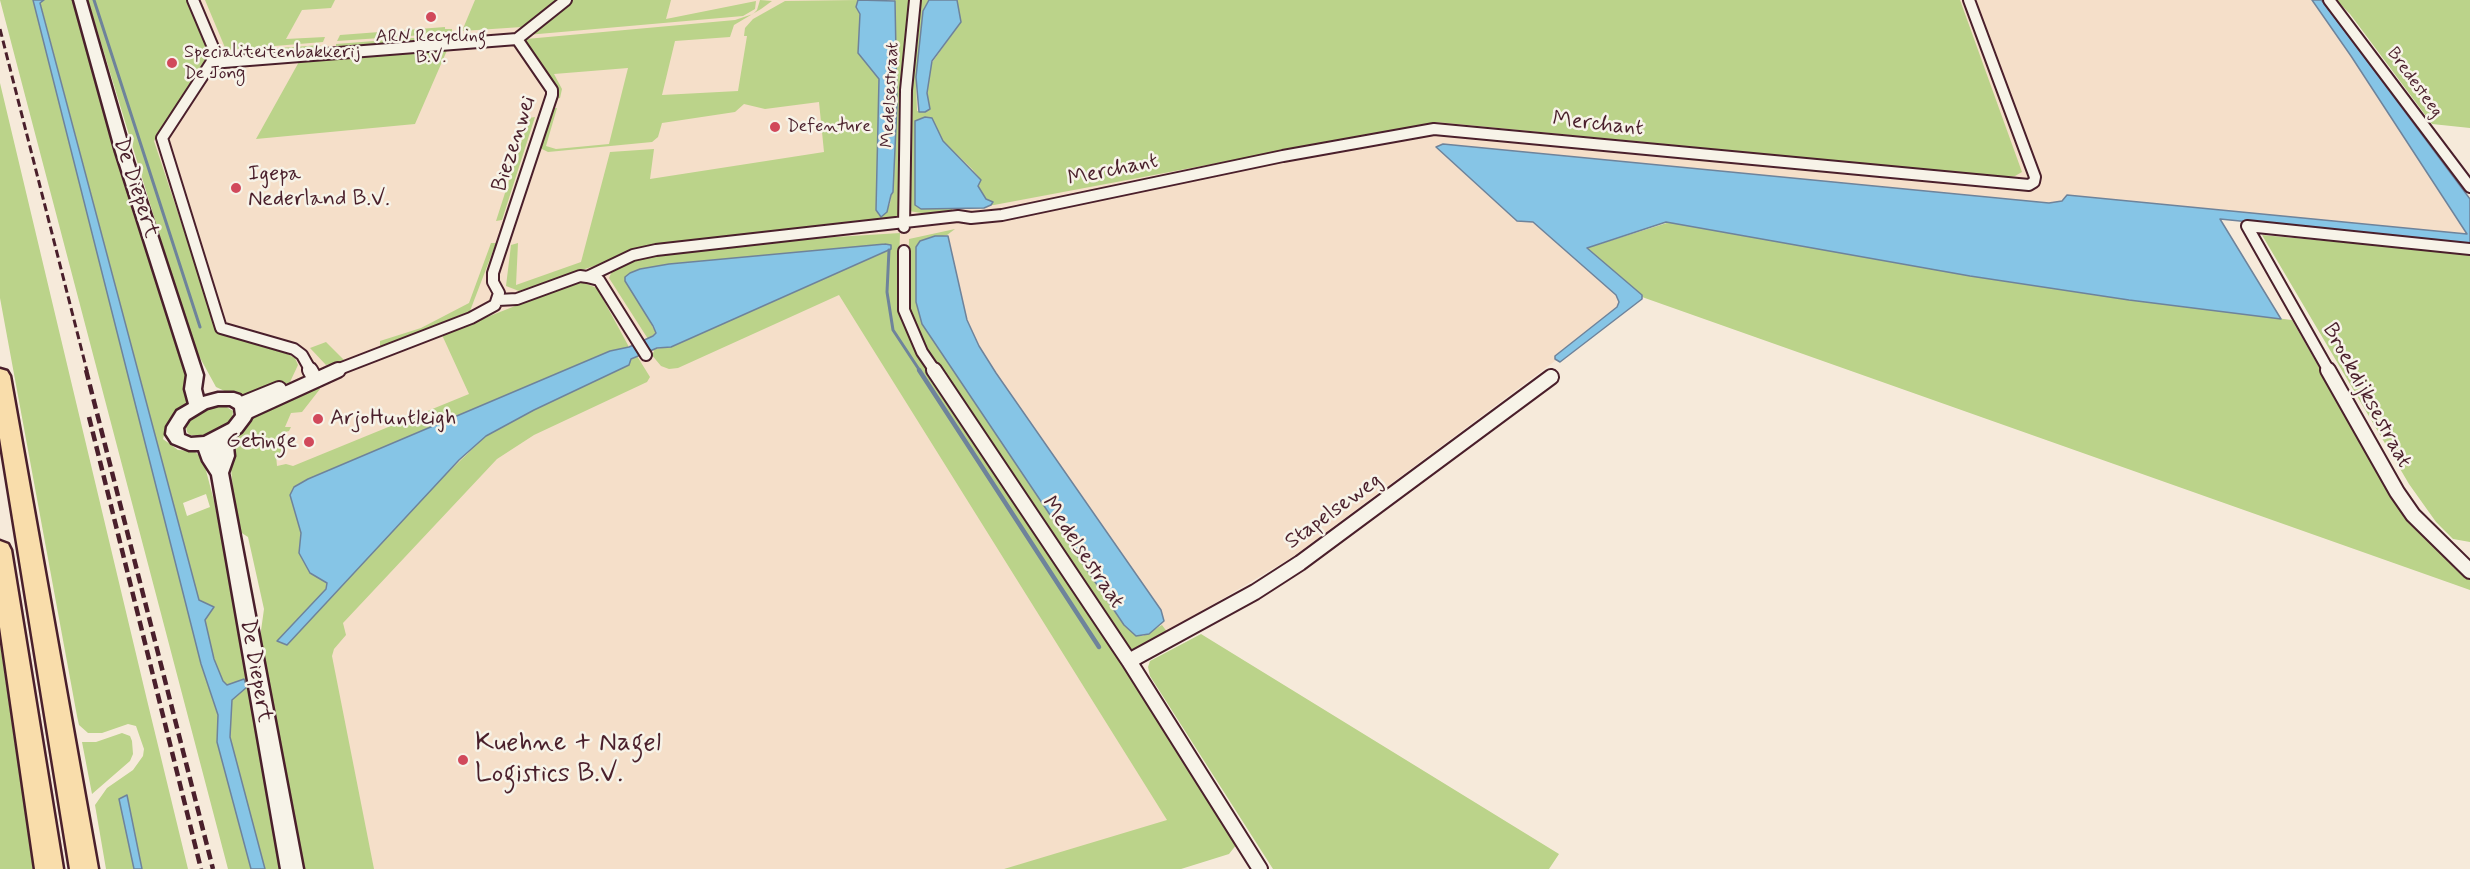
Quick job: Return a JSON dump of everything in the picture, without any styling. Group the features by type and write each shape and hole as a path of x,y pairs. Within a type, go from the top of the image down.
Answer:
{"highway":[{"path":"0,376 84,869"},
{"path":"0,549 49,869"}],"main road":[{"name":"De Diepert","path":"80,0 123,152 195,375 193,389 198,405"},
{"name":"De Diepert","path":"195,375 208,384 214,399"},
{"path":"231,398 243,408 238,425 223,436 205,443 184,443 178,439 174,434 180,419 198,405 214,399 231,398"},
{"name":"De Diepert","path":"220,473 226,456 223,436"},
{"name":"De Diepert","path":"205,443 211,460 220,473 292,869"}],"street":[{"path":"194,0 215,52 212,63 162,142 222,328 232,333 294,349 302,355 315,379"},
{"path":"212,63 517,39 566,0"},
{"name":"Medelsestraat","path":"904,225 906,90 915,0"},
{"name":"Merchant","path":"587,277 615,262 656,250 904,225 959,222 1283,156 1434,129 2029,185 2034,182 2035,177 1969,0"},
{"name":"Bredesteeg","path":"2330,0 2470,187"},
{"name":"Biezenwei","path":"498,300 499,293 493,282 493,273 552,95 552,90 517,39"},
{"name":"Broekdijksestraat","path":"2470,249 2247,226 2397,492 2437,540 2470,571"},
{"name":"Medelsestraat","path":"904,251 904,310 922,352 1129,661 1260,869"},
{"path":"243,408 471,318 491,308 498,300 517,299 580,276 599,280 646,355"},
{"name":"Stapelseweg","path":"1129,661 1255,592 1300,563 1551,377"}],"shaded area":[{"path":"101,0 2317,0 2470,211 2470,242 2221,214 2079,224 1533,166 1630,305 1294,556 1110,666 1228,852 1175,869 320,869 258,531 275,426 200,327"}],"green space":[{"path":"0,0 33,0 202,664 214,659 205,620 213,608 199,600 40,2 44,0 72,0 185,375 189,394 185,405 166,428 163,439 178,450 194,451 203,459 214,501 248,678 269,814 281,869 228,869","holes":["206,494 210,507 187,516 183,503"]},
{"path":"88,0 188,0 210,55 154,141 218,333 282,351 295,358 298,365 290,382 269,391 250,395 231,394 216,387 193,345"},
{"path":"205,0 335,0 331,8 302,10 286,39 325,37 323,42 226,50"},
{"path":"475,0 556,0 522,27 462,31"},
{"path":"571,0 671,0 666,19 756,1 755,9 743,16 527,35"},
{"path":"760,0 772,1 761,9 754,13"},
{"path":"858,0 856,7 860,14 858,52 879,79 878,215 890,204 893,192 897,105 894,0 910,0 900,218 642,250 519,291 506,286 511,245 518,243 516,285 581,262 610,152 654,149 650,179 824,152 819,102 765,109 744,104 735,112 662,123 658,137 652,142 548,152 542,149 541,145 552,108 557,108 546,146 556,149 609,144 628,68 554,74 562,89 560,98 555,99 557,92 525,41 526,39 735,20 752,14 734,25 730,37 675,41 662,95 738,91 747,36 744,36 745,28 753,19 785,1"},
{"path":"919,0 929,0 923,11 916,84 917,111 924,112 931,64 961,22 957,0 1960,0 2022,172 2015,176 2005,177 1436,122 991,205 992,202 986,199 978,186 981,180 943,141 932,119 925,117 915,121 915,205 921,209 952,208 952,212 927,214 909,211 911,75"},
{"path":"2336,0 2470,0 2470,128 2432,124 2350,14"},
{"path":"445,27 445,29 452,29 452,33 337,41 340,35"},
{"path":"451,35 442,42 336,48 336,44"},
{"path":"321,45 315,50 234,58 226,56 223,52"},
{"path":"448,48 415,124 256,139 300,60"},
{"path":"0,83 188,869 106,869 95,805 107,788 133,770 143,756 144,749 136,726 128,724 102,733 88,733 79,725 77,716 0,298"},
{"path":"535,117 502,220 496,221 529,118"},
{"path":"1670,222 1970,276 2129,300 2292,320 2395,499 2434,545 2470,578 2470,590 1642,297 1587,248"},
{"path":"955,229 947,235 920,241 916,247 916,302 922,324 1124,625 1136,636 1143,636 1162,625 1170,636 1135,652 1128,652 924,347 911,320 908,307 909,239"},
{"path":"900,233 898,290 902,319 908,335 920,357 1119,657 1237,844 1229,854 1181,869 1004,869 1167,820 839,295 678,368 669,369 661,366 651,354 654,352 653,349 671,347 871,258 879,254 885,244 669,264 640,269 625,277 656,333 648,339 609,278 613,269 626,261 644,257 819,238"},
{"path":"2262,235 2470,254 2470,542 2453,539 2436,522 2409,484"},
{"path":"491,243 496,243 470,311 380,348 380,341 421,328 469,303"},
{"path":"573,283 584,283 597,288 629,347 610,351 308,479 294,487 290,495 301,533 299,553 327,583 326,589 486,436 628,365 631,359 637,356 650,377 647,382 534,435 497,459 343,623 346,635 334,649 332,656 374,869 303,869 262,657 260,638 264,609 248,537 237,530 229,449 233,436 257,411 318,383 320,389 302,412 291,413 285,427 291,427 289,431 281,433 277,445 285,445 284,451 276,455 277,466 286,464 293,466 469,394 442,335"},
{"path":"326,342 344,360 326,365 310,348"},
{"path":"225,406 233,411 232,420 227,426 204,436 190,435 187,432 186,427 191,418 204,409"},
{"path":"1201,634 1559,854 1549,869 1273,869 1150,676 1148,667 1150,661"},
{"path":"0,643 23,799 33,869 0,869"},
{"path":"122,733 130,736 132,741 133,754 130,761 92,794 82,742 96,742"}],"water":[{"path":"33,0 44,0 40,3 199,600 214,607 205,620 214,659 227,685 244,679 247,687 232,700 230,737 265,869 251,869 217,742 218,715 201,664"},
{"path":"858,0 895,1 897,105 893,192 887,212 881,217 876,210 879,79 858,53 860,14 856,7"},
{"path":"929,0 957,0 961,22 932,61 927,93 930,109 919,112 916,77 923,11"},
{"path":"2312,0 2321,0 2324,3 2470,199 2470,244 2220,219 2281,319 2129,300 1970,276 1666,222 1587,248 1642,295 1642,299 1560,362 1555,359 1555,356 1617,307 1619,302 1616,295 1533,222 1517,221 1436,147 1443,144 2049,203 2062,201 2067,195 2467,234"},
{"path":"925,117 932,118 943,141 981,180 978,186 986,199 993,202 991,205 984,208 921,209 915,205 915,121"},
{"path":"935,236 948,236 967,320 979,346 1161,610 1164,621 1149,634 1136,636 1124,625 922,324 916,302 916,247 920,241"},
{"path":"891,245 891,249 671,347 657,348 631,359 629,365 534,410 486,436 459,460 287,645 277,641 326,589 327,583 310,573 299,553 301,533 290,495 294,487 308,479 610,351 629,347 653,336 656,333 653,326 625,281 625,277 630,273 669,264"},
{"path":"127,795 142,869 134,869 119,799"}],"waterway":[{"path":"94,0 200,327"},
{"path":"889,250 887,292 893,330 920,371"},
{"path":"919,370 1099,647"}],"railway":[{"path":"0,29 87,371"},
{"path":"86,370 213,869"},
{"path":"89,417 201,869"}],"place":[{"name":"ARN Recycling B.V.","path":"431,17"},
{"name":"Specialiteitenbakkerij De Jong","path":"172,63"},
{"name":"Defenture","path":"775,127"},
{"name":"Igepa Nederland B.V.","path":"236,188"},
{"name":"ArjoHuntleigh","path":"318,419"},
{"name":"Getinge","path":"309,442"},
{"name":"Kuehne + Nagel Logistics B.V.","path":"463,760"}]}
